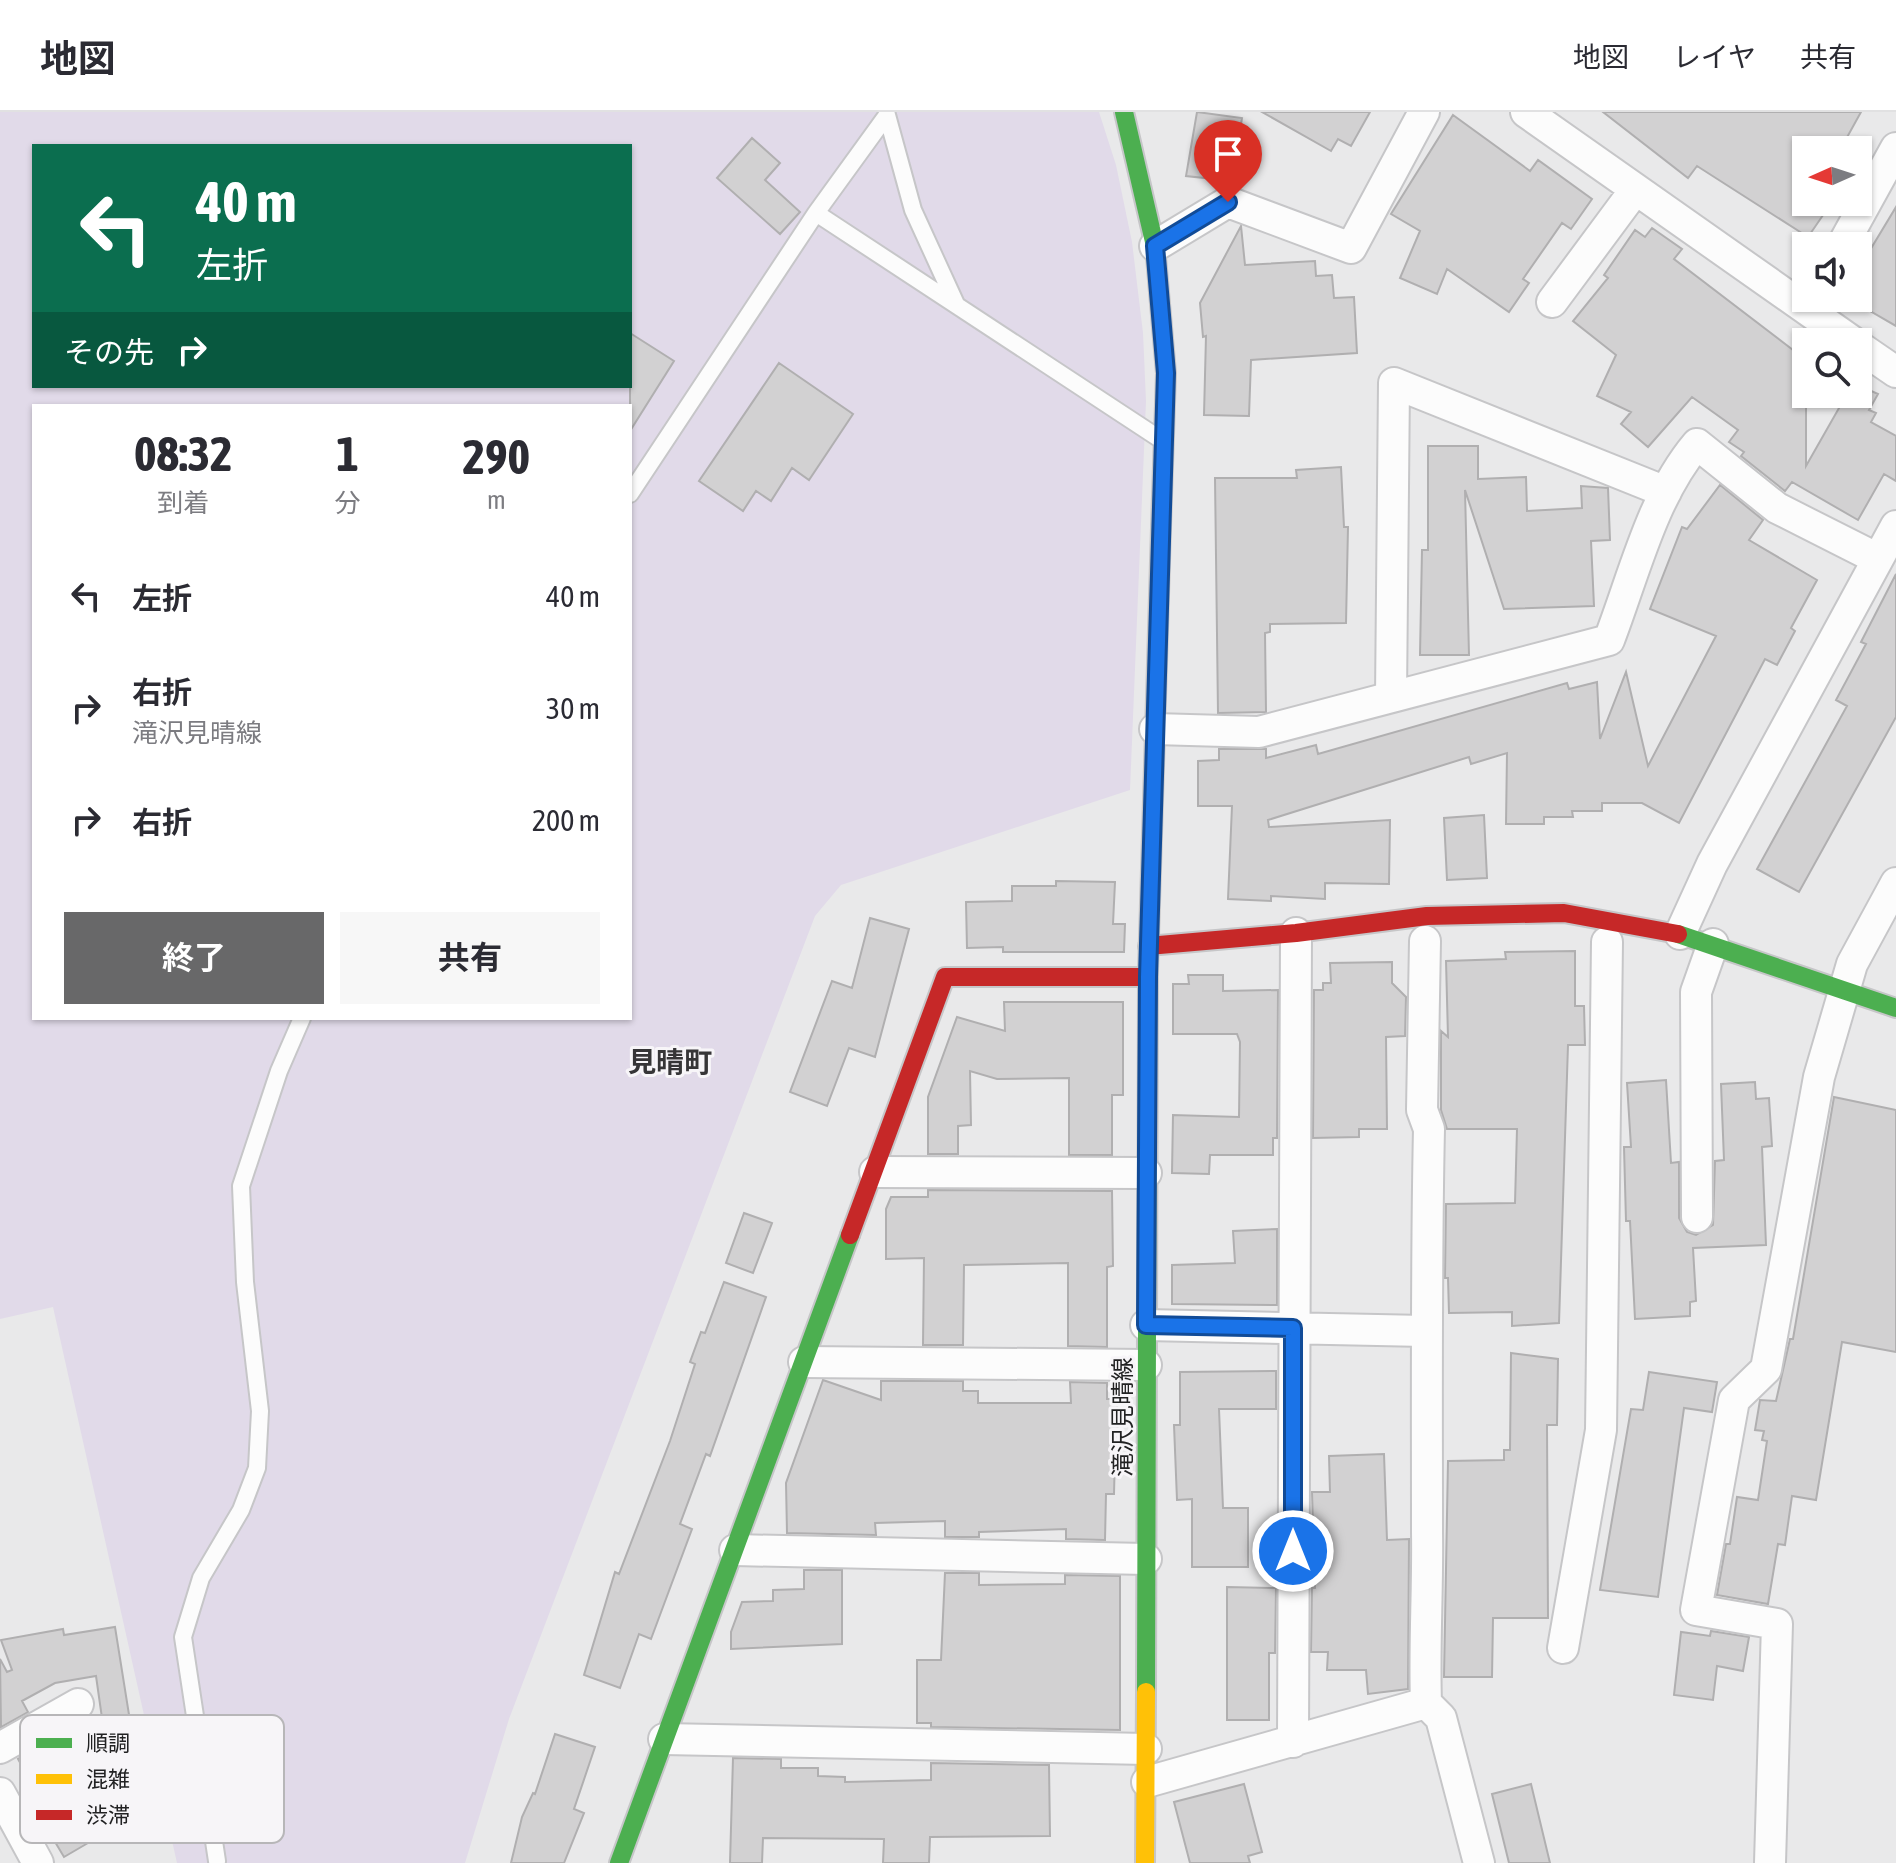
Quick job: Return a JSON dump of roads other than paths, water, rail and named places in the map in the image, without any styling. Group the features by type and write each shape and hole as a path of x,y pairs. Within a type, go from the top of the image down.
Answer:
{"street":[{"name":"滝沢見晴線","path":"1124,112 1155,246 1166,373 1148,946 1145,1863"},
{"path":"1155,246 1228,202 1351,248 1424,112"},
{"path":"1526,112 1635,190 1792,292"},
{"path":"1850,232 1896,148"},
{"path":"1552,302 1635,190"},
{"path":"1819,312 1837,328"},
{"path":"1872,356 1896,372"},
{"path":"1391,697 1394,383 1666,492"},
{"path":"1155,729 1259,732 1609,640 1666,492 1678,467 1697,444 1777,508 1878,559"},
{"path":"1680,934 1712,864 1896,526"},
{"path":"1770,1863 1777,1624 1696,1610 1734,1400 1766,1369 1819,1077 1852,964 1896,883"},
{"path":"1148,946 1296,933 1427,916 1510,912 1606,918 1713,944 1896,1008"},
{"path":"1293,1742 1296,933"},
{"path":"1425,941 1422,1110 1429,1129 1425,1331 1426,1703 1441,1718 1479,1863"},
{"path":"1563,1648 1601,1430 1607,942"},
{"path":"1697,1217 1696,992 1713,944"},
{"path":"619,1863 945,977 1148,977"},
{"path":"875,1172 1146,1173"},
{"path":"1146,1325 1425,1331"},
{"path":"804,1362 1146,1365"},
{"path":"735,1550 1146,1559"},
{"path":"1147,1782 1426,1703"},
{"path":"58,1715 78,1704"},
{"path":"0,1748 20,1737"},
{"path":"664,1739 1146,1749"},
{"path":"0,1793 20,1830"},
{"path":"27,1843 38,1863"}],"lane":[{"path":"632,491 816,213 887,115 913,210 957,305"},
{"path":"816,213 1164,442"},
{"path":"195,1715 183,1637 201,1578 241,1510 257,1468 260,1411 245,1282 241,1186 279,1071 301,1020"}],"district":[{"name":"見晴町","path":"670,1062"}]}
